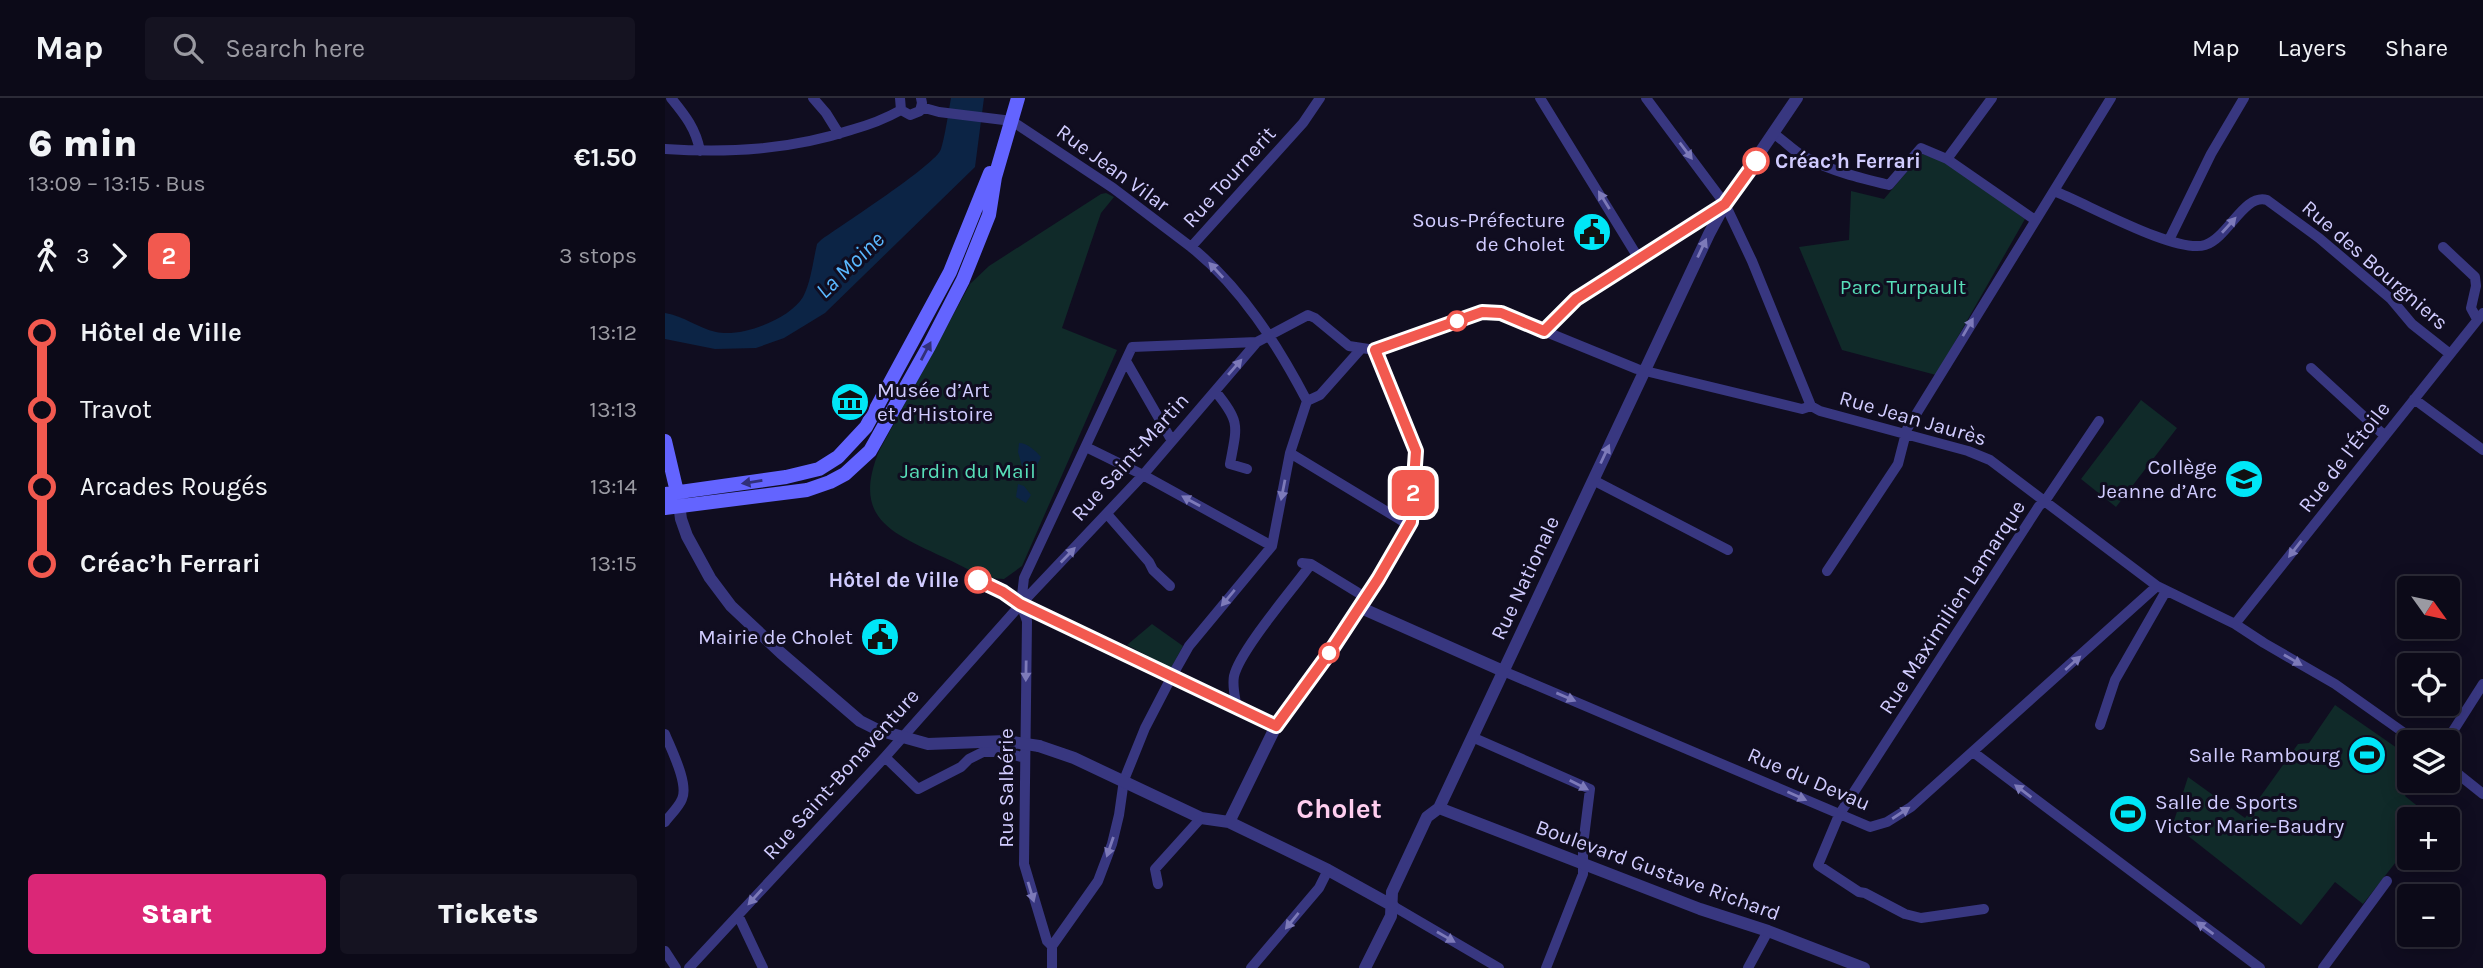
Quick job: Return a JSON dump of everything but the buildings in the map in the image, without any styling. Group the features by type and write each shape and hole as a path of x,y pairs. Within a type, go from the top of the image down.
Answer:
{"main road":[{"path":"672,500 819,469 838,457 866,427 950,272 992,169 1003,120 1015,98"},
{"path":"672,500 807,490 849,471 870,451 963,280 989,215 1003,120"},
{"path":"665,441 671,460 672,500"}],"street":[{"path":"671,98 697,134 700,151"},
{"path":"813,98 839,134"},
{"path":"900,98 901,110 906,114 913,115 921,103 939,112 1003,120"},
{"name":"Rue Tournerit","path":"1191,247 1303,123 1320,98"},
{"path":"1540,98 1639,258"},
{"path":"1646,98 1725,204 1752,261 1811,405"},
{"name":"Rue Nationale","path":"1365,968 1391,916 1392,892 1427,817 1439,808 1709,234 1725,204 1797,98"},
{"path":"1947,159 1992,98"},
{"path":"1827,571 1898,464 1905,434 2111,98"},
{"path":"2169,240 2211,154 2244,98"},
{"path":"665,149 700,151 797,145 883,120 901,110"},
{"name":"Rue Jean Vilar","path":"1003,120 1113,188 1191,247 1236,292 1268,335 1307,401"},
{"path":"1774,134 1805,157 1857,178 1889,185 1921,148 1947,159 2035,220"},
{"name":"Rue des Bourgniers","path":"2054,191 2144,234 2203,246 2215,240 2248,204 2257,199 2267,200 2319,237 2391,299 2412,324 2450,354"},
{"path":"1052,946 1098,881 1112,844 1124,780 1145,728 1172,676 1189,646 1272,545 1290,453 1307,401 1320,395 1360,350 1375,350 1482,312 1501,313 1544,331 1576,299 1725,204"},
{"path":"2443,247 2475,277 2476,286 2471,308 2480,316"},
{"name":"Rue Saint-Martin","path":"1020,604 1143,475 1257,342 1308,315 1349,346 1360,350"},
{"name":"Rue de l’Étoile","path":"2235,624 2480,316"},
{"name":"Rue Jean Jaurès","path":"1544,331 1621,364 1802,408 1811,405 1820,411 1968,451 1990,460 2161,588 2235,624 2335,684 2400,730"},
{"path":"1257,342 1132,347 1024,578 1020,604 1276,726"},
{"path":"1229,822 1276,726 1362,602 1411,522 1416,451 1375,350"},
{"path":"1126,361 1172,441"},
{"path":"2311,368 2385,436"},
{"path":"1215,391 1234,416 1236,429 1230,464 1247,469"},
{"path":"2414,400 2483,450"},
{"name":"Rue Maximilien Lamarque","path":"1983,909 1921,918 1905,914 1865,892 1859,892 1818,865 1839,815 2032,518 2099,421"},
{"path":"1086,447 1272,545"},
{"path":"1290,453 1404,522 1411,522"},
{"path":"819,469 829,482"},
{"path":"1593,480 1728,550"},
{"path":"672,500 692,546 710,578 731,606 860,721 928,744 1006,741 1039,746 1074,758 1202,818 1229,822 1328,870 1499,968"},
{"path":"1107,514 1153,570 1170,586"},
{"path":"1237,708 1233,689 1237,668 1307,564 1362,602 1503,671"},
{"path":"2099,725 2115,680 2161,588"},
{"name":"Rue du Devau","path":"1503,671 1870,827 1887,822 1911,807 2161,588"},
{"name":"Rue Saint-Bonaventure","path":"689,968 885,757 1020,604"},
{"name":"Rue Salbérie","path":"1020,604 1026,613 1027,621 1024,864 1047,941 1052,946 1052,968"},
{"path":"2454,730 2483,684"},
{"path":"665,734 684,791 682,799 665,822"},
{"path":"1472,737 1590,789 1583,874 1546,968"},
{"path":"885,757 918,789 961,767 969,759 983,752 1003,752 1025,758"},
{"path":"1973,752 2260,968"},
{"path":"2460,776 2483,794"},
{"name":"Boulevard Gustave Richard","path":"1439,808 1700,909 1768,931 1864,968"},
{"path":"1158,884 1155,869 1202,818"},
{"path":"1251,968 1319,888 1328,870"},
{"path":"2323,968 2388,881"},
{"path":"738,915 763,968"},
{"path":"1748,968 1768,931"},
{"path":"665,951 676,968"}],"green space":[{"name":"Parc Turpault","path":"1922,154 1946,162 2025,219 1936,375 1842,350 1799,247 1849,240 1851,191 1884,199"},
{"name":"Jardin du Mail","path":"1106,193 1114,197 1101,213 1062,328 1117,350 1022,566 1004,579 980,574 907,539 881,520 873,507 870,492 879,451 970,284 989,266"},
{"path":"2141,400 2177,428 2116,507 2081,479"},
{"path":"1152,624 1183,646 1171,668 1127,645"},
{"path":"2335,705 2397,748 2397,793 2407,793 2405,796 2419,807 2397,807 2397,861 2363,904 2335,882 2301,925 2173,824 2188,777 2245,818 2298,744 2309,743"}],"water":[{"name":"La Moine","path":"951,98 984,98 975,167 825,313 784,338 756,348 715,349 665,339 665,313 709,330 726,333 764,325 797,305 808,285 817,244 923,168 941,149"},
{"path":"1019,443 1028,446 1041,457 1037,465 1022,466 1018,452"},
{"path":"1018,484 1024,486 1031,495 1026,503 1016,497"}],"bus line":[{"name":"2","path":"978,580 1020,604 1276,726 1330,652 1378,579 1411,522 1416,451 1375,350 1482,312 1501,313 1544,331 1576,299 1725,204 1756,161"}],"place":[{"name":"Créac’h Ferrari","path":"1756,161"},
{"name":"Sous-Préfecture de Cholet","path":"1592,232"},
{"name":"Musée d’Art et d’Histoire","path":"850,402"},
{"name":"Collège Jeanne d’Arc","path":"2244,479"},
{"name":"Hôtel de Ville","path":"978,580"},
{"name":"Mairie de Cholet","path":"880,637"},
{"name":"Salle Rambourg","path":"2367,755"},
{"name":"Salle de Sports Victor Marie-Baudry","path":"2128,814"}],"district":[{"name":"Cholet","path":"1339,808"}]}
